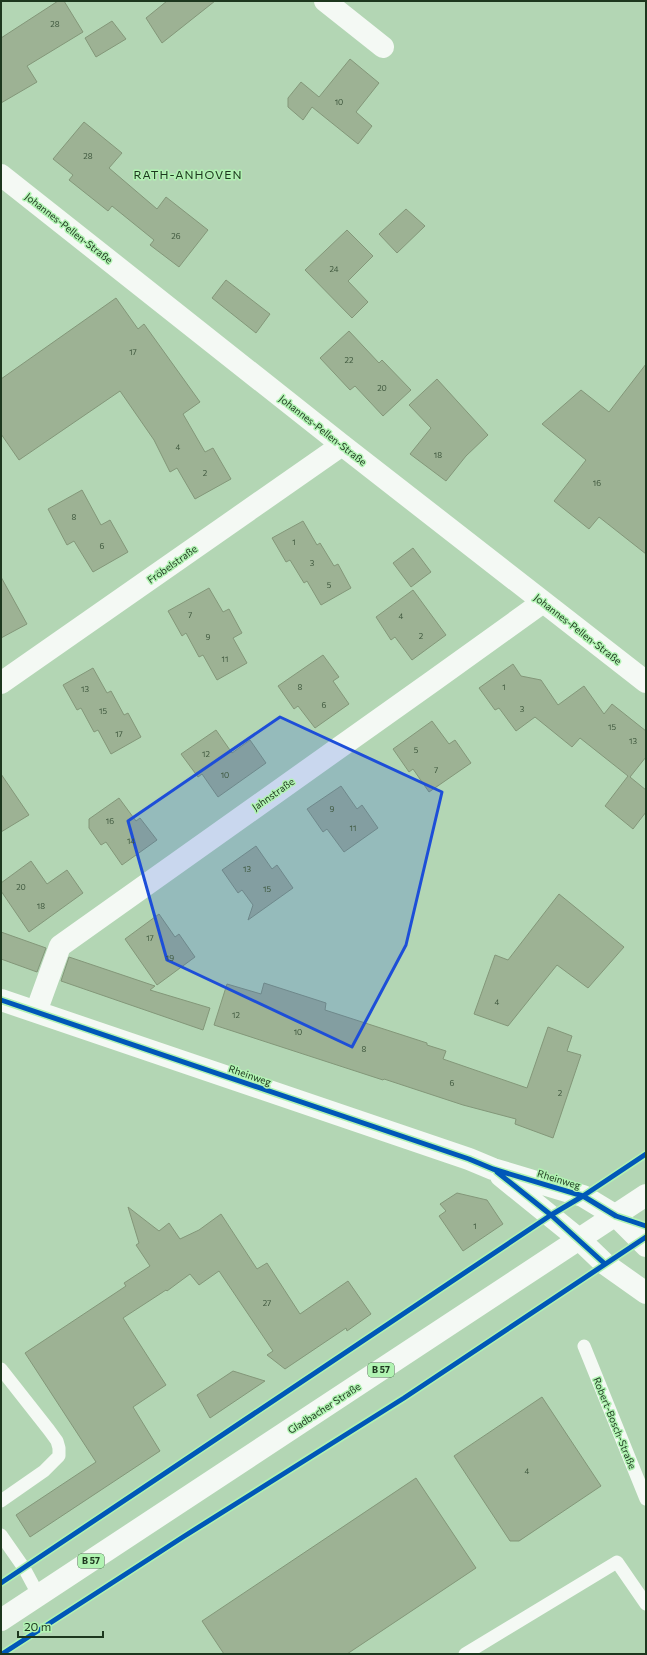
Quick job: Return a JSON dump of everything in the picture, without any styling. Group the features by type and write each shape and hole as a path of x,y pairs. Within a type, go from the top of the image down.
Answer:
{"street":[{"path":"325,1 383,47"},
{"name":"Johannes-Pellen-Straße","path":"1,175 342,445 646,682"},
{"name":"Fröbelstraße","path":"1,683 342,445"},
{"name":"Jahnstraße","path":"36,1012 60,946 543,602"},
{"name":"Rheinweg","path":"1,1000 493,1169 583,1196 616,1216 646,1246"},
{"name":"Rheinweg","path":"493,1169 580,1240 605,1264 646,1293"},
{"name":"Gladbacher Straße","path":"1,1620 580,1240 646,1195"}],"lane":[{"name":"Robert-Bosch-Straße","path":"584,1346 646,1499"},
{"path":"1,1370 49,1430 59,1448 59,1456 44,1471 1,1502"},
{"path":"1,1535 24,1568 39,1596"},
{"path":"465,1654 617,1562 646,1604"}],"highlighted area":[{"path":"280,717 442,792 406,945 352,1047 167,960 128,821"}],"building":[{"path":"58,1 64,1 83,32 27,66 37,82 1,103 1,38"},
{"path":"167,1 215,1 162,43 146,18"},
{"path":"112,21 126,39 96,57 85,38"},
{"path":"350,59 379,83 356,112 372,126 358,144 312,107 303,120 288,107 288,98 301,82 319,97"},
{"path":"84,122 122,153 109,168 157,209 166,197 208,230 179,267 150,245 154,240 112,206 108,211 69,180 73,175 53,159"},
{"path":"406,209 425,226 397,253 379,234"},
{"path":"347,230 373,256 348,281 368,302 352,318 305,270"},
{"path":"226,280 270,314 256,333 212,298"},
{"path":"116,298 138,329 144,324 200,402 183,414 205,452 213,448 231,479 195,499 177,468 170,472 154,440 120,391 19,460 1,434 1,379"},
{"path":"349,331 379,363 382,360 411,390 383,416 355,386 350,390 320,358"},
{"path":"646,364 646,554 599,517 589,529 554,501 586,460 542,424 581,390 609,412"},
{"path":"437,379 488,435 466,456 446,481 410,454 431,428 409,405"},
{"path":"82,490 101,525 110,520 128,552 93,572 74,541 67,545 48,509"},
{"path":"303,521 317,545 320,543 334,566 338,564 351,588 321,605 307,581 304,583 290,560 286,562 272,538"},
{"path":"413,548 431,572 411,587 393,563"},
{"path":"1,577 27,624 1,638"},
{"path":"209,588 223,612 229,609 242,633 233,638 247,663 217,680 203,655 199,657 186,633 182,636 168,611"},
{"path":"413,590 446,635 412,660 395,637 391,640 376,617"},
{"path":"323,655 339,677 333,681 349,704 315,728 298,706 294,709 278,686"},
{"path":"513,664 521,676 541,680 558,705 584,686 604,714 612,704 646,731 646,757 630,777 646,790 646,812 633,829 605,806 628,776 580,738 572,747 535,717 516,731 499,708 495,710 479,688"},
{"path":"93,668 107,693 111,691 124,715 128,713 141,737 111,754 98,730 94,732 81,708 77,710 63,685"},
{"path":"432,721 449,744 455,740 471,763 429,792 413,769 409,772 393,749"},
{"path":"216,730 232,753 250,740 266,763 218,797 202,774 198,777 181,754"},
{"path":"1,774 29,815 1,832"},
{"path":"341,786 357,809 362,805 378,828 344,852 327,829 323,832 307,809"},
{"path":"119,798 136,821 140,818 157,840 122,865 106,842 101,845 89,828 89,819"},
{"path":"256,846 272,869 277,865 293,888 248,920 253,905 242,890 238,893 222,870"},
{"path":"31,861 47,884 67,870 83,893 29,932 1,891 1,883"},
{"path":"559,894 624,947 588,988 557,965 508,1026 474,1014 495,955 508,960"},
{"path":"159,914 175,937 179,934 195,957 157,985 125,939"},
{"path":"1,932 46,948 37,972 1,959"},
{"path":"69,957 155,986 150,990 210,1008 203,1030 61,981"},
{"path":"264,983 326,1003 325,1010 427,1043 427,1045 446,1051 443,1059 527,1088 548,1027 572,1036 567,1051 581,1055 553,1138 515,1124 516,1119 463,1105 214,1025 227,984 261,994"},
{"path":"457,1193 487,1200 503,1224 463,1251 439,1216 446,1211 440,1204"},
{"path":"128,1207 159,1231 169,1223 180,1239 199,1230 221,1214 257,1269 267,1263 300,1314 348,1281 371,1314 347,1331 346,1328 285,1369 267,1355 273,1351 219,1271 199,1285 190,1274 167,1291 166,1290 123,1318 166,1385 133,1407 160,1451 30,1537 16,1515 96,1462 25,1353 126,1286 124,1283 150,1266 136,1245 139,1243"},
{"path":"233,1371 265,1381 210,1418 197,1395"},
{"path":"542,1397 601,1486 519,1541 510,1541 454,1456"},
{"path":"416,1478 476,1568 347,1654 224,1654 202,1621"}],"cycle path":[{"path":"1,1000 469,1159 493,1169 583,1196 616,1216 646,1226"},
{"path":"1,1583 551,1215 583,1196 646,1154"},
{"path":"497,1172 551,1215 605,1264"},
{"path":"2,1654 183,1537 404,1398 646,1237"}],"district":[{"name":"RATH-ANHOVEN","path":"188,175"}]}
